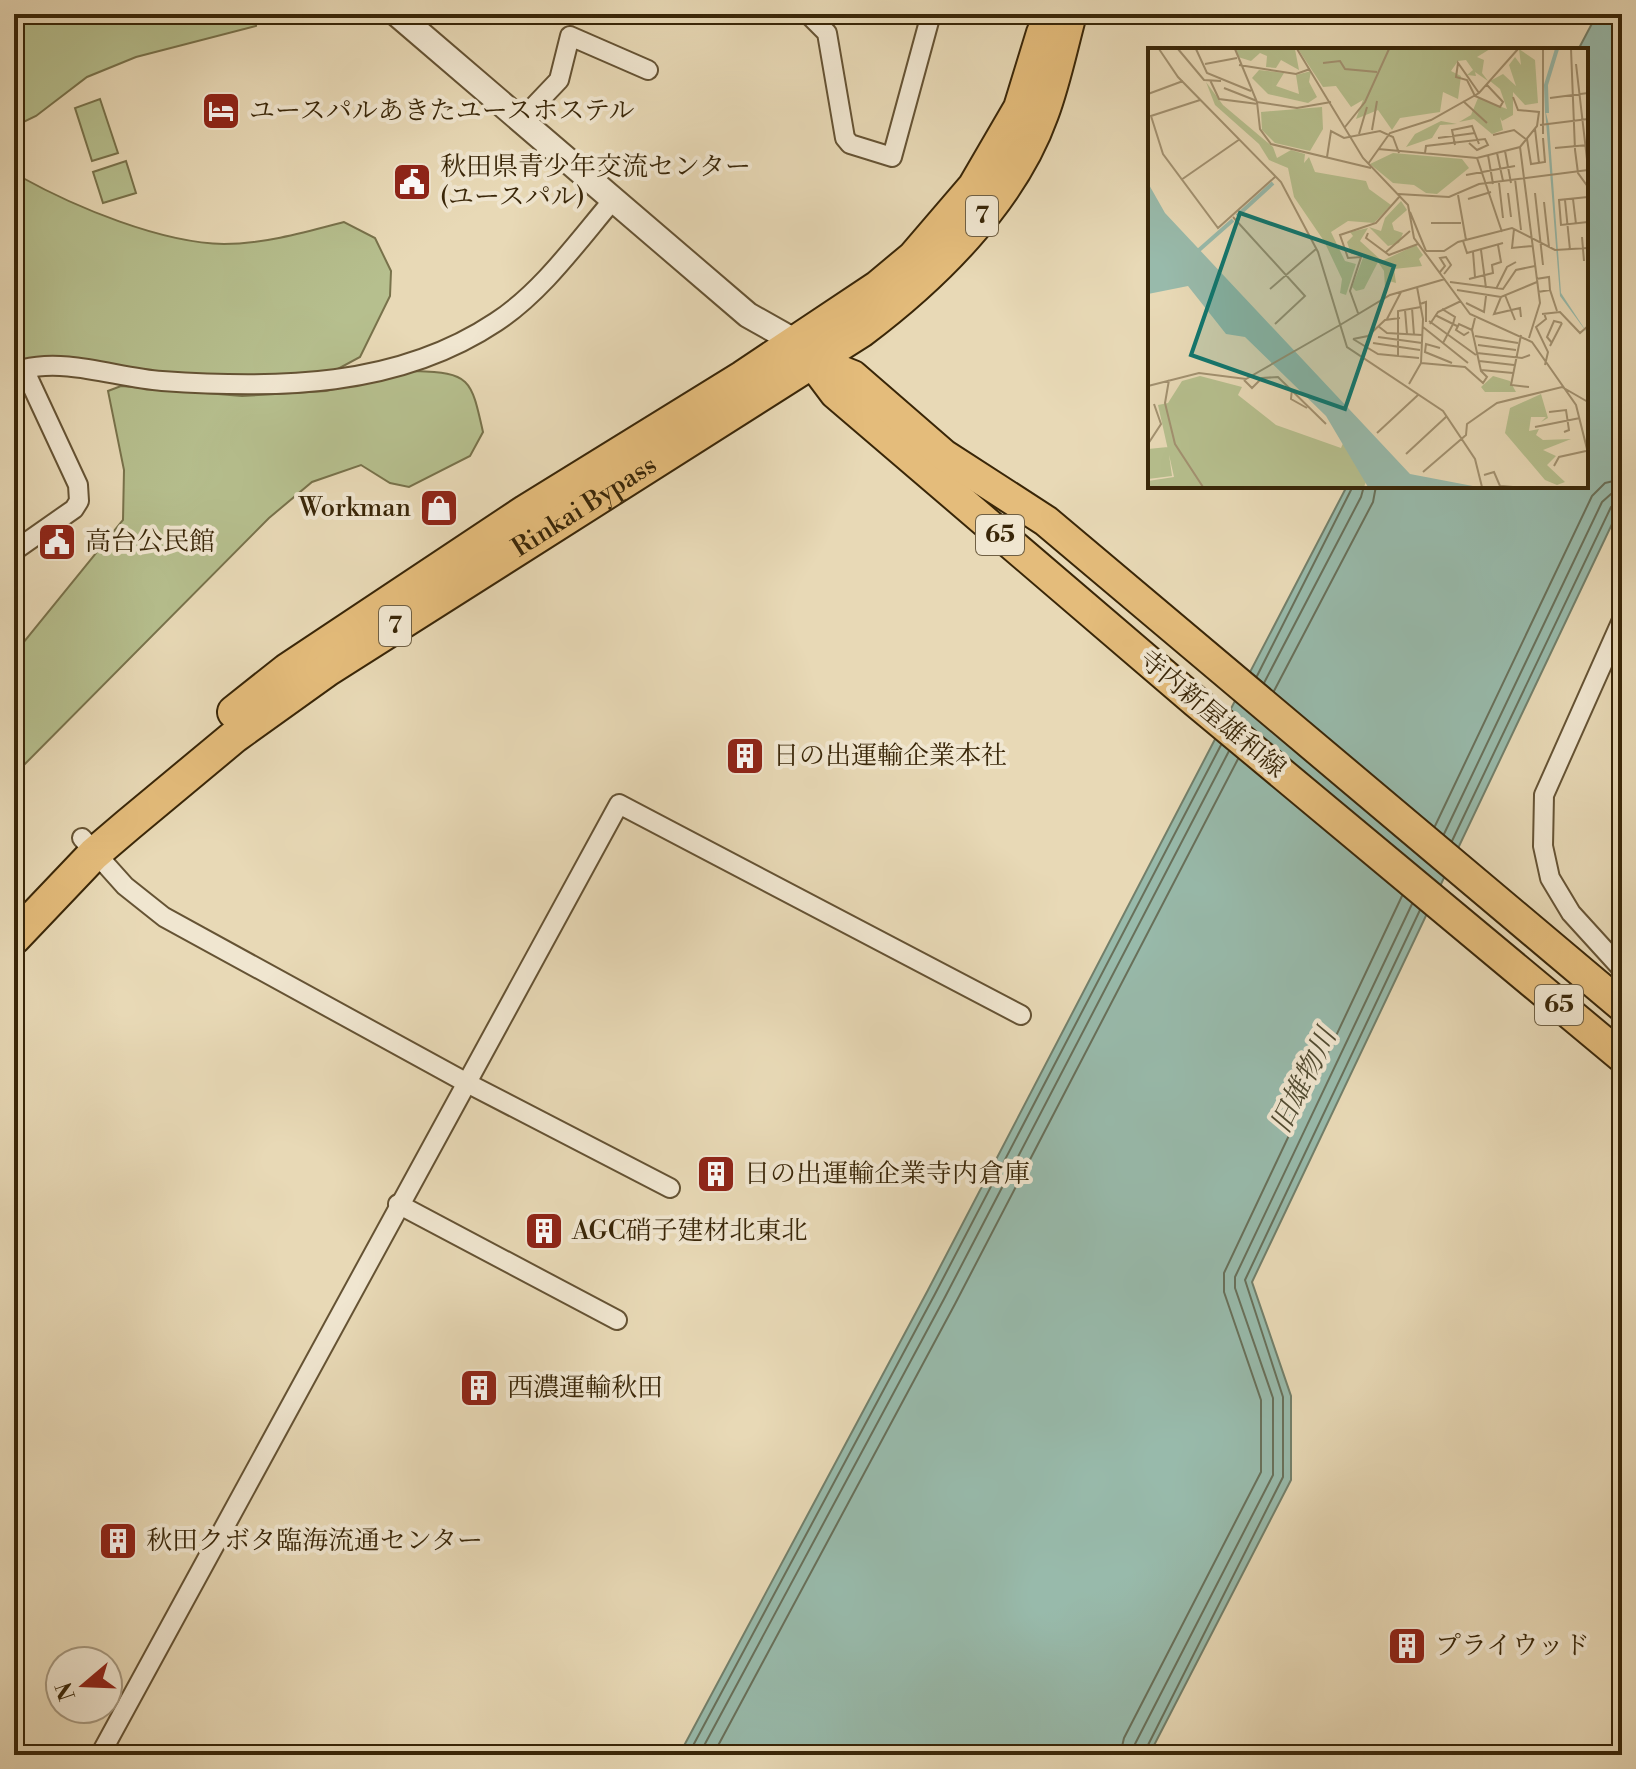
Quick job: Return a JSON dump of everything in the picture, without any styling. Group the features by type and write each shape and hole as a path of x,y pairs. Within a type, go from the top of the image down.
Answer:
{"highway":[{"name":"Rinkai Bypass","path":"804,351 902,267 974,187 1020,108 1048,14"},
{"name":"Rinkai Bypass","path":"14,909 287,670 526,511 804,351 903,300 998,198 1042,116 1070,14"},
{"name":"Rinkai Bypass","path":"14,938 88,846"}],"main road":[{"name":"寺内新屋雄和線","path":"804,351 853,376 944,455 1046,521 1519,923 1622,1006"},
{"name":"寺内新屋雄和線","path":"804,351 835,393 1196,702 1622,1057"}],"street":[{"path":"397,14 748,315 804,351"},
{"path":"808,14 827,33 845,138 850,144 892,157 931,14"},
{"path":"520,121 559,80 570,36 648,70"},
{"path":"14,551 74,509 79,501 78,485 24,369 54,367 155,381 238,386 331,383 410,362 447,350 498,322 533,290 613,200"},
{"path":"1622,620 1544,795 1543,846 1550,878 1571,913 1622,969"},
{"path":"100,1755 619,804 1021,1015"},
{"path":"88,846 125,886 164,917 467,1083 670,1188"},
{"path":"398,1204 617,1320"}],"green space":[{"path":"14,14 257,16 256,26 136,57 87,77 36,116 15,126 14,131"},
{"path":"100,99 118,153 92,161 75,108"},
{"path":"14,159 21,177 92,211 146,230 199,242 254,242 344,222 375,238 391,271 390,296 360,357 323,377 244,381 49,360 19,361 14,357"},
{"path":"126,161 136,193 103,203 93,172"},
{"path":"415,371 458,377 471,389 483,432 470,456 409,487 390,483 361,465 312,482 269,518 14,775 14,654 123,520 124,470 108,391 121,386 242,396 326,391"}],"water":[{"name":"旧雄物川","path":"1597,14 1622,14 1622,503 1252,1282 1291,1396 1291,1480 1149,1755 679,1755 928,1290 1346,488 1588,488 1588,48 1579,48"}],"place":[{"name":"ユースパルあきたユースホステル","path":"221,111"},
{"name":"秋田県青少年交流センター (ユースパル)","path":"412,182"},
{"name":"Workman","path":"439,508"},
{"name":"高台公民館","path":"57,542"},
{"name":"日の出運輸企業本社","path":"745,756"},
{"name":"日の出運輸企業寺内倉庫","path":"716,1174"},
{"name":"AGC硝子建材北東北","path":"544,1231"},
{"name":"西濃運輸秋田","path":"479,1388"},
{"name":"秋田クボタ臨海流通センター","path":"118,1541"},
{"name":"プライウッド","path":"1407,1646"}]}
